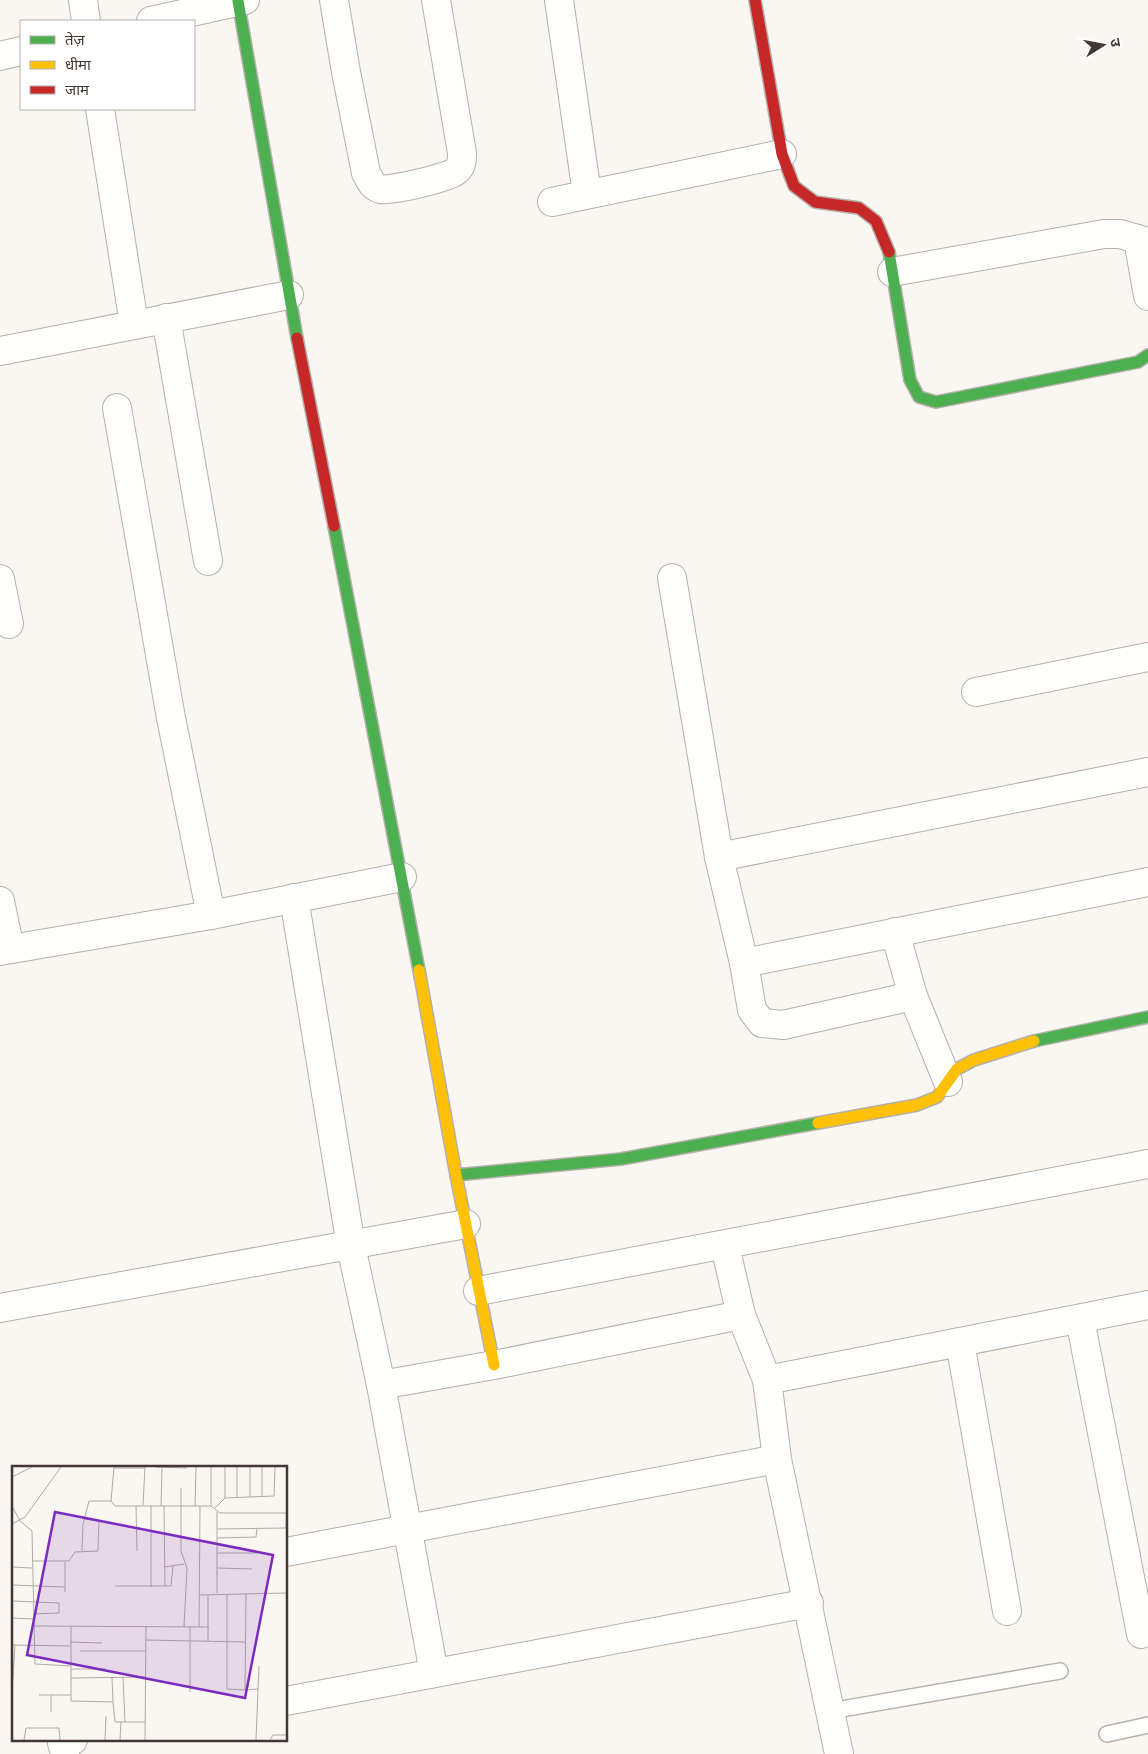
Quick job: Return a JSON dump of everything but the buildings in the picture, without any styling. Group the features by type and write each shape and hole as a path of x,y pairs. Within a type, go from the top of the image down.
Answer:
{"street":[{"path":"83,0 86,20"},
{"path":"334,0 366,173 372,184 382,189 390,189 443,177 456,172 462,164 462,154 436,0"},
{"path":"559,0 587,194"},
{"path":"755,0 782,154 794,186 815,202 859,208 876,221 888,247 910,380 919,397 936,402 1138,362 1148,356"},
{"path":"156,20 242,1 289,295 402,877 478,1291 494,1365"},
{"path":"0,56 20,51"},
{"path":"100,110 134,324"},
{"path":"552,202 782,154"},
{"path":"892,272 1104,234 1120,234 1143,240 1148,296"},
{"path":"0,351 289,295"},
{"path":"166,318 208,561"},
{"path":"117,408 171,718 210,915"},
{"path":"672,578 719,857 744,962 752,1010 762,1023 783,1026 913,996"},
{"path":"0,579 9,624"},
{"path":"976,692 1148,657"},
{"path":"719,857 1148,772"},
{"path":"0,901 5,950 210,915 402,877"},
{"path":"744,962 1148,882"},
{"path":"294,898 351,1246 381,1385 434,1673"},
{"path":"895,932 913,996 948,1082"},
{"path":"456,1175 621,1159 917,1105 937,1097 957,1069 974,1060 1037,1040 1148,1017"},
{"path":"478,1291 725,1246 1148,1164"},
{"path":"0,1308 466,1224"},
{"path":"725,1246 740,1315 766,1380 777,1459 809,1603 839,1754"},
{"path":"766,1380 1148,1305"},
{"path":"381,1385 494,1365 740,1315"},
{"path":"1080,1319 1141,1634"},
{"path":"960,1342 1007,1611"},
{"path":"288,1552 777,1459"},
{"path":"288,1701 809,1603"}],"lane":[{"path":"830,1711 1060,1670"},
{"path":"1107,1734 1148,1725"}],"traffic: fast":[{"path":"238,1 297,338"},
{"path":"889,252 910,380 919,397 936,402 1138,362 1148,355"},
{"path":"334,526 419,970"},
{"path":"1034,1041 1148,1017"},
{"path":"456,1175 621,1159 818,1123"}],"traffic: slow":[{"path":"419,970 456,1175 494,1365"},
{"path":"818,1123 917,1105 937,1097 957,1069 974,1060 1034,1041"}],"traffic: jam":[{"path":"755,0 782,154 794,186 815,202 859,208 876,221 889,252"},
{"path":"297,338 334,526"}]}
